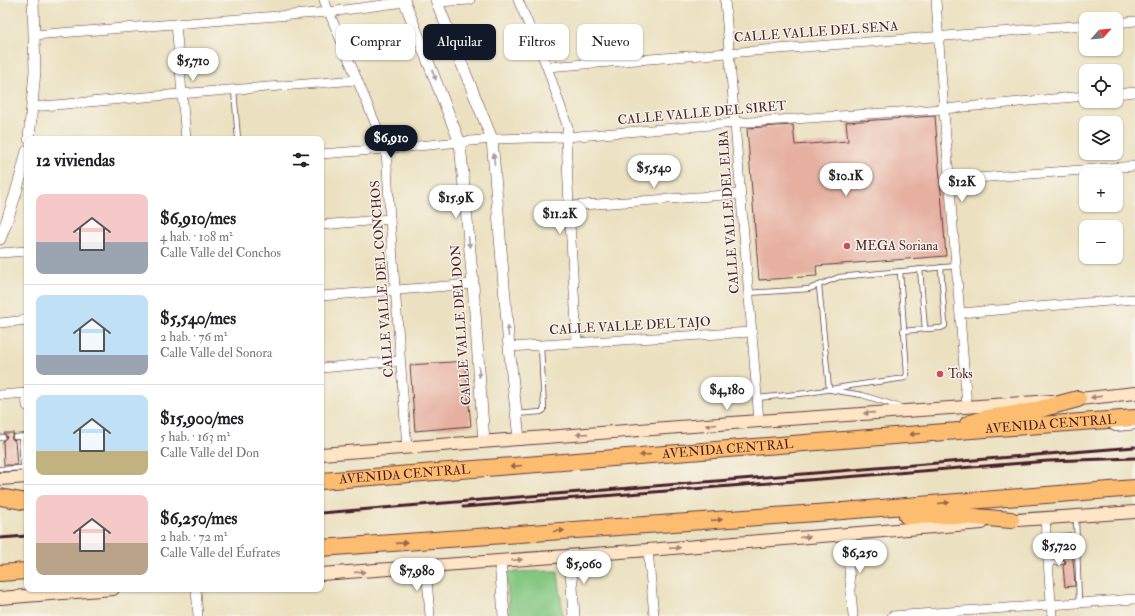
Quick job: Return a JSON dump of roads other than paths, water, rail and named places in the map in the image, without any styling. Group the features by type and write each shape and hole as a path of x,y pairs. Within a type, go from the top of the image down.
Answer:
{"highway":[{"path":"945,432 988,418 1029,412 1078,399"},
{"name":"AVENIDA CENTRAL","path":"324,481 1135,418"},
{"path":"324,471 364,478"},
{"path":"324,548 830,512 1135,488"},
{"path":"0,498 24,502"},
{"path":"0,505 24,502"},
{"path":"830,512 882,516 952,515 1011,520"},
{"path":"0,573 24,571"}],"main road":[{"name":"AVENIDA CENTRAL","path":"324,454 1135,394"},
{"path":"0,479 24,473"},
{"path":"324,574 648,550 1011,520 1135,512"},
{"path":"0,598 75,592"}],"street":[{"path":"29,136 35,71 33,0"},
{"name":"CALLE VALLE DEL CONCHOS","path":"324,0 386,149 407,448"},
{"path":"470,0 437,1 492,139 509,346 519,439"},
{"path":"518,0 547,67 568,128 566,137 577,342"},
{"name":"CALLE VALLE DEL ELBA","path":"725,0 759,421"},
{"path":"936,0 943,109 950,180 967,407"},
{"path":"34,35 329,12 404,1"},
{"name":"CALLE VALLE DEL DON","path":"404,1 460,143 473,284 484,442"},
{"path":"1123,23 1135,22"},
{"path":"176,24 186,136"},
{"name":"CALLE VALLE DEL SENA","path":"547,67 1079,26"},
{"path":"32,107 357,80"},
{"path":"1123,93 1135,92"},
{"name":"CALLE VALLE DEL SIRET","path":"324,154 492,139 566,137 735,123 943,109 1079,97"},
{"path":"950,180 1135,166"},
{"path":"0,239 24,177"},
{"path":"569,206 740,194"},
{"path":"324,225 390,219"},
{"path":"0,253 24,251"},
{"path":"324,296 473,284"},
{"path":"960,313 1135,299"},
{"path":"0,323 24,320"},
{"name":"CALLE VALLE DEL TAJO","path":"509,346 751,332"},
{"path":"324,368 400,361"},
{"path":"0,395 24,393"},
{"path":"1045,519 1052,616"},
{"path":"846,534 853,616"},
{"path":"648,550 654,616"},
{"path":"570,556 574,616"},
{"path":"500,561 504,616"},
{"path":"426,567 430,616"},
{"path":"196,592 198,616"},
{"path":"892,616 1135,599"}],"lane":[{"path":"234,90 238,136"},
{"path":"748,293 809,289 838,277 956,266"},
{"path":"903,331 941,328 945,326 941,268"},
{"path":"920,269 925,329"},
{"path":"757,398 808,394 830,389 905,378 907,374 900,271"},
{"path":"819,286 830,389"},
{"path":"516,414 541,412 544,410 541,345"},
{"path":"830,389 862,395 910,410"},
{"path":"1103,421 1115,429 1135,428"},
{"path":"15,437 24,436"},
{"path":"21,437 24,464"},
{"path":"0,469 24,473"},
{"path":"1076,517 1076,561 1079,602"},
{"path":"1048,563 1062,562"}],"railway":[{"path":"324,513 1135,447"},
{"path":"463,507 1048,461 1135,458"},
{"path":"0,538 24,536"}],"place":[{"name":"MEGA Soriana","path":"847,246"},
{"name":"Toks","path":"940,374"}]}
